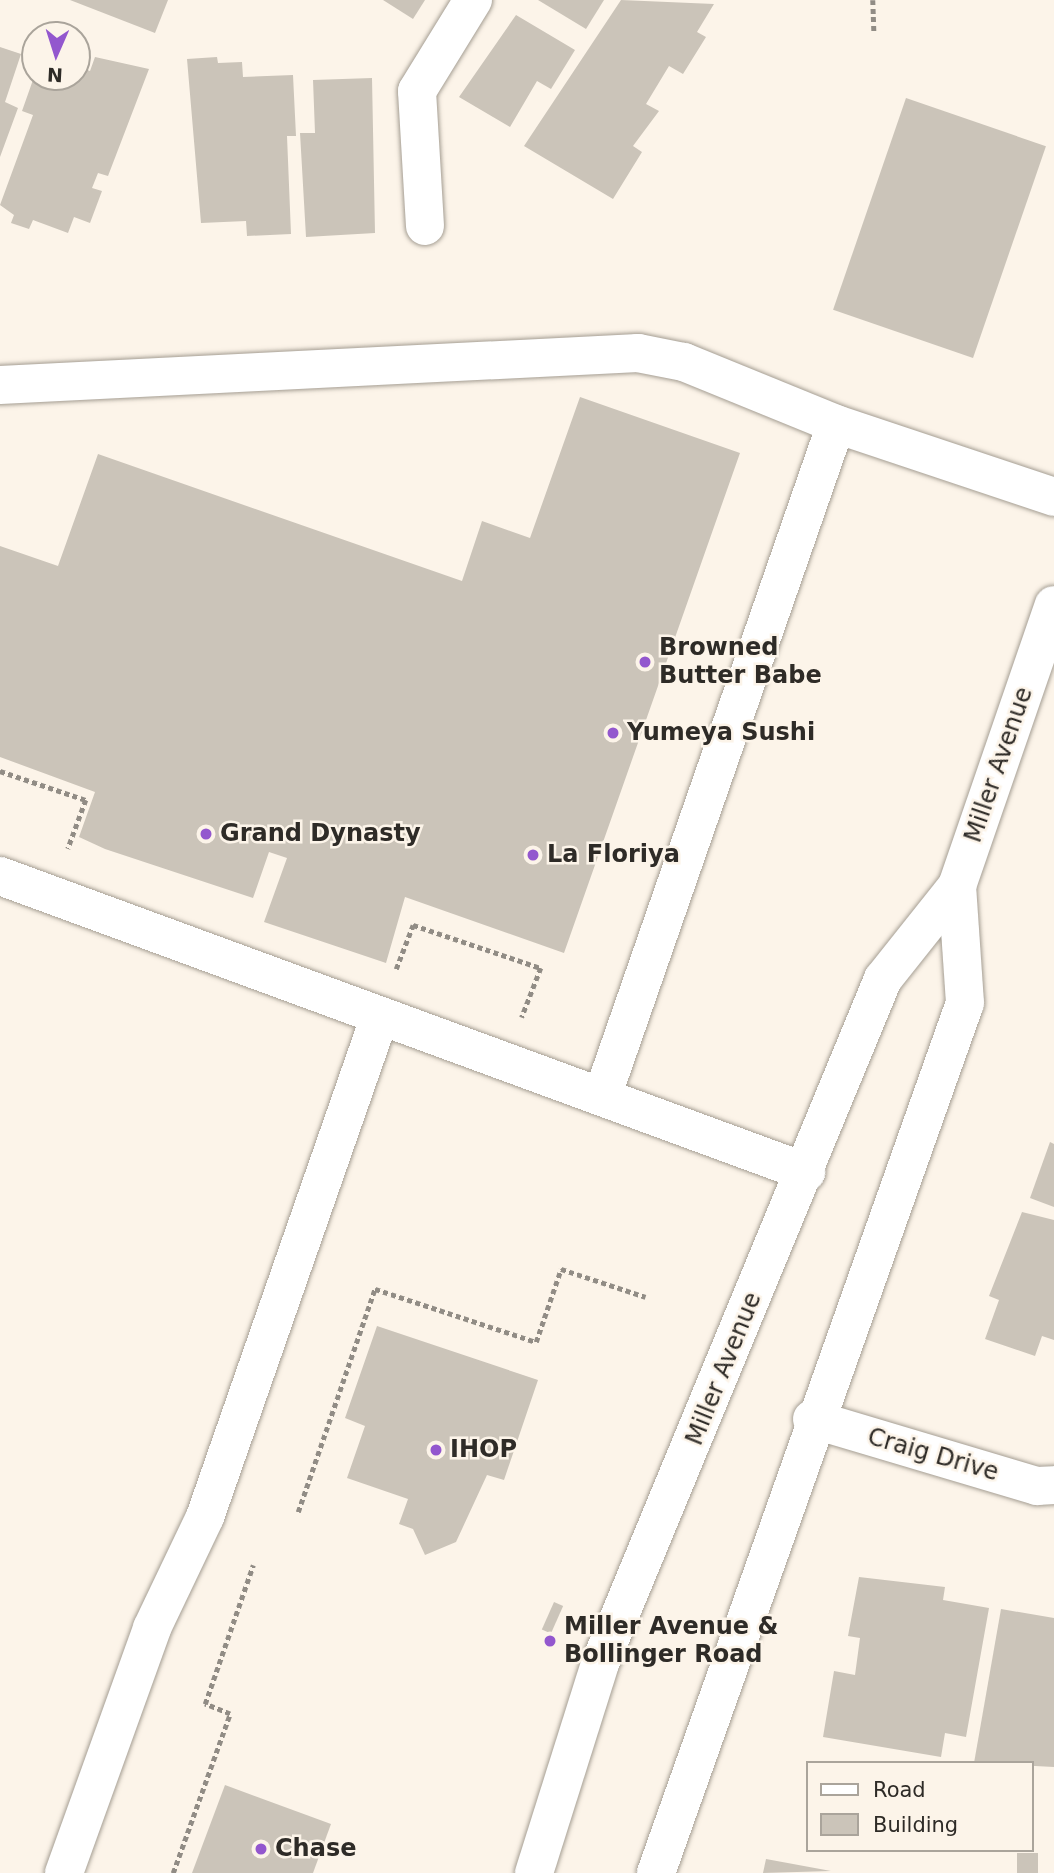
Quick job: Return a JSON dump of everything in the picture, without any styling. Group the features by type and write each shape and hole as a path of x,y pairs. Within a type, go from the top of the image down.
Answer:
{"main road":[{"path":"425,226 416,91 473,0"},
{"path":"0,385 638,353 684,362 836,424 1054,497"},
{"path":"603,1094 836,424"},
{"name":"Miller Avenue","path":"534,1873 601,1661 806,1172 883,979 957,886 1054,605"},
{"path":"0,876 380,1016 603,1094 806,1172"},
{"name":"Miller Avenue","path":"656,1873 813,1419 965,1003 957,886"},
{"path":"64,1873 152,1628 205,1517 380,1016"},
{"name":"Craig Drive","path":"813,1419 1037,1486 1054,1485"}],"path":[{"path":"873,0 874,31"},
{"path":"0,771 86,800 66,856 79,860"},
{"path":"382,968 394,972 413,925 541,968 522,1018 535,1023"},
{"path":"298,1512 375,1289 536,1342 561,1269 646,1297"},
{"path":"173,1873 230,1714 205,1704 253,1565"}],"building":[{"path":"70,0 168,0 155,33"},
{"path":"383,0 425,0 413,19"},
{"path":"538,0 604,0 586,29"},
{"path":"621,0 714,4 697,32 706,37 683,74 669,66 646,104 659,111 633,146 642,152 613,199 524,146"},
{"path":"516,15 575,50 551,89 537,81 510,127 459,97"},
{"path":"0,47 21,54 5,102 18,108 0,157"},
{"path":"95,57 149,69 108,176 98,173 92,188 102,191 90,223 74,217 68,233 33,220 29,229 11,223 14,215 0,205 33,115 22,111 29,91 91,91 91,68"},
{"path":"217,57 218,63 242,62 243,77 293,75 296,136 287,136 291,234 247,236 246,221 201,223 187,59"},
{"path":"372,78 375,233 306,237 300,133 315,133 313,80"},
{"path":"906,98 1046,146 973,358 833,310"},
{"path":"580,397 740,453 564,953 405,897 386,963 264,922 287,858 269,852 253,898 105,849 79,837 95,792 0,757 0,546 58,566 98,454 462,581 482,521 530,538"},
{"path":"1050,1142 1054,1144 1054,1207 1030,1198"},
{"path":"1022,1212 1054,1220 1054,1340 1042,1336 1035,1356 985,1339 999,1300 989,1296"},
{"name":"IHOP","path":"377,1326 538,1380 504,1480 487,1475 456,1542 425,1555 413,1529 399,1524 408,1499 347,1478 365,1426 345,1418"},
{"path":"859,1577 945,1587 943,1600 989,1608 966,1737 945,1733 941,1757 823,1737 834,1671 855,1675 860,1638 848,1636"},
{"path":"554,1602 563,1606 551,1633 542,1629"},
{"path":"1001,1609 1054,1618 1054,1767 1033,1766 1033,1761 974,1761"},
{"name":"Chase","path":"225,1785 331,1824 313,1873 192,1873"},
{"path":"1017,1853 1038,1853 1038,1873 1017,1873"},
{"path":"766,1859 831,1871 763,1873"}],"place":[{"name":"Browned Butter Babe","path":"645,662"},
{"name":"Yumeya Sushi","path":"613,733"},
{"name":"Grand Dynasty","path":"206,834"},
{"name":"La Floriya","path":"533,855"},
{"name":"IHOP","path":"436,1450"},
{"name":"Miller Avenue & Bollinger Road","path":"550,1641"},
{"name":"Chase","path":"261,1849"}]}
